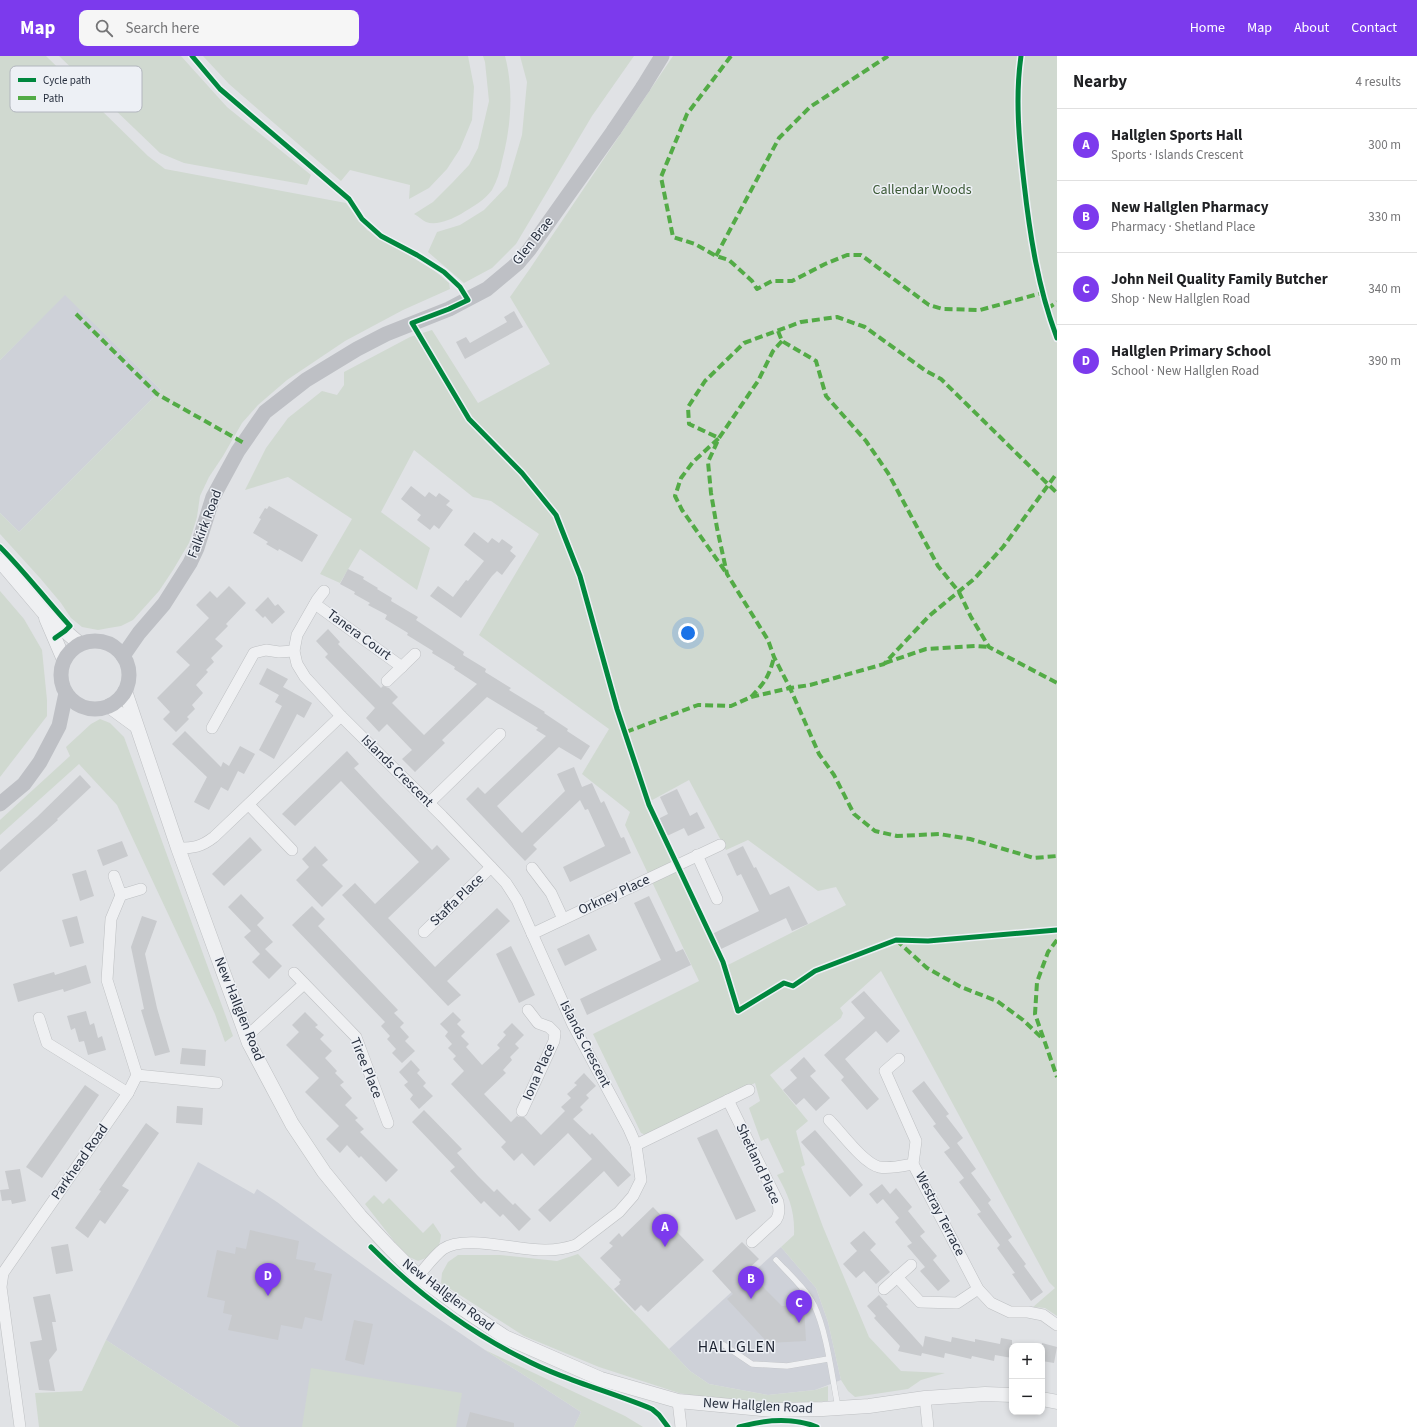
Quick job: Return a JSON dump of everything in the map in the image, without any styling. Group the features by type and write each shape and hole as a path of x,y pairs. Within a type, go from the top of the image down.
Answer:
{"main road":[{"name":"Glen Brae","path":"238,451 265,412 316,373 386,334 450,309 468,300 487,289 518,263 529,250 614,130 662,56"},
{"name":"Falkirk Road","path":"118,651 140,633 164,604 190,563 197,548 214,497 238,451"},
{"path":"96,641 105,642 118,651 127,664 129,673 128,682 124,691 115,702 109,706 95,709 81,706 73,701 66,693 62,685 61,668 64,660 71,650 80,644 96,641"},
{"path":"0,804 24,784 40,762 59,726 66,693"},
{"path":"59,726 81,706"}],"street":[{"path":"0,561 45,614 80,644"},
{"path":"212,728 254,653 266,650 279,652 294,651 297,635 324,591"},
{"name":"Tanera Court","path":"315,604 402,667"},
{"path":"45,614 64,660"},
{"name":"Islands Crescent","path":"294,651 297,664 304,677 430,803 506,883 532,934 573,1025 636,1145 640,1180 633,1196 619,1212 576,1245 546,1250 474,1243 457,1243 444,1249 418,1276"},
{"name":"Tanera Court","path":"387,681 416,654"},
{"name":"New Hallglen Road","path":"124,691 178,848 246,1037 292,1124 324,1172 360,1216 418,1276 462,1309 505,1337 601,1379 678,1401 773,1410 869,1406 925,1398 985,1394 1009,1395"},
{"path":"109,706 135,725"},
{"path":"178,848 193,848 205,844 214,837 342,716"},
{"path":"430,803 500,734"},
{"path":"249,805 292,850"},
{"name":"Orkney Place","path":"532,934 720,844"},
{"path":"697,855 717,899"},
{"name":"Staffa Place","path":"424,932 491,867"},
{"path":"532,868 551,893 563,919"},
{"path":"114,876 121,895 111,920 106,980 137,1075 217,1083"},
{"path":"121,895 141,889"},
{"name":"Tiree Place","path":"294,973 356,1037 388,1123"},
{"path":"246,1037 304,984"},
{"name":"Iona Place","path":"528,1010 538,1023 549,1027 555,1033"},
{"path":"39,1018 47,1043 128,1094"},
{"name":"Iona Place","path":"555,1033 573,1025"},
{"name":"Iona Place","path":"522,1111 554,1041 555,1033"},
{"name":"Westray Terrace","path":"899,1059 885,1071 916,1141 913,1164 978,1289 991,1303 1010,1312 1028,1312 1043,1315 1057,1325"},
{"name":"Parkhead Road","path":"20,1427 1,1286 3,1273 128,1094 137,1075"},
{"path":"636,1145 749,1090"},
{"name":"Shetland Place","path":"728,1100 778,1202 779,1216 752,1242"},
{"path":"829,1120 867,1161 878,1166 890,1168 913,1164"},
{"path":"884,1289 911,1265"},
{"path":"898,1277 920,1302 957,1303 978,1289"},
{"path":"925,1398 928,1427"},
{"path":"1045,1400 1057,1402"},
{"path":"678,1401 681,1427"}],"lane":[{"path":"776,1260 795,1280 814,1305 823,1331 838,1408"},
{"path":"724,1345 752,1364 786,1366 828,1359"}],"shaded area":[{"path":"65,294 161,390 19,532 0,513 0,360"},
{"path":"198,1162 254,1194 257,1189 277,1202 411,1300 581,1412 574,1427 240,1427 106,1340"},
{"path":"781,1247 816,1288 828,1322 841,1380 815,1390 768,1395 709,1384 690,1371 669,1349"}],"green space":[{"path":"0,56 46,56 56,66 10,66 10,112 103,112 148,156 165,169 346,203 367,230 435,271 449,283 450,289 403,310 345,341 287,380 258,405 242,423 209,477 200,496 197,517 189,543 159,591 133,620 121,626 98,630 82,627 71,618 61,603 40,578 0,534 0,513 19,532 161,390 65,295 0,360"},
{"path":"59,56 181,56 227,107 311,175 307,185 184,163 160,153 117,112 142,112 142,66 69,66"},
{"path":"203,56 468,56 474,87 472,120 460,149 447,169 429,188 409,199 410,185 350,170 341,181 229,84"},
{"path":"483,56 505,56 510,82 508,135 498,176 494,187 489,194 474,206 457,216 444,221 435,223 426,222 414,214 433,202 453,182 469,165 478,148 489,101"},
{"path":"520,56 634,56 592,116 516,244 492,268 464,283 428,252 437,232 460,225 484,210 507,186 522,135 527,82"},
{"name":"Callendar Woods","path":"673,56 1057,56 1057,1316 1045,1308 1033,1307 1055,1288 1049,1282 881,971 840,1008 843,1013 841,1018 770,1075 808,1121 796,1131 805,1165 801,1167 823,1227 869,1337 901,1371 945,1373 921,1380 908,1389 855,1397 848,1391 841,1380 828,1322 816,1288 781,1247 794,1235 792,1211 788,1197 777,1175 784,1172 768,1138 761,1141 749,1108 760,1101 755,1083 648,1136 641,1133 593,1034 699,981 625,825 630,812 582,774 609,729 479,635 539,534 491,501 473,497 414,450 381,512 430,548 417,590 360,549 340,583 320,574 352,519 288,477 245,490 266,448 288,418 322,391 337,395 344,385 344,372 410,337 432,330 478,403 550,364 510,297","holes":["689,780 726,850 748,840 818,891 836,887 846,905 722,968 645,804"]},
{"path":"0,591 24,619 42,650 47,700 47,716 0,777"},
{"path":"100,719 110,723 124,737 233,1036 225,1042 215,1014 117,805 79,764 0,835 0,820 70,756 66,747 91,724"},
{"path":"374,1195 383,1204 389,1198 423,1233 433,1223 441,1235 437,1250 432,1255 418,1261 405,1255 365,1204"},
{"path":"578,1254 690,1371 709,1384 768,1395 815,1390 828,1386 828,1401 770,1406 723,1401 679,1393 599,1367 524,1336 441,1283 442,1273 448,1262 458,1255 500,1255 557,1261"},
{"path":"106,1340 240,1427 39,1427 35,1393 82,1391"},
{"path":"485,1350 625,1416 643,1427 574,1427 581,1412"},
{"path":"311,1368 462,1393 456,1427 302,1427"}],"building":[{"path":"514,311 523,327 465,359 456,342 466,337 470,343 507,322 504,317"},
{"path":"411,486 425,497 429,492 436,497 439,493 450,501 446,505 453,510 439,529 434,525 430,530 417,520 421,515 401,499"},
{"path":"269,506 318,535 302,562 279,549 278,551 266,544 268,542 253,533 261,519 259,518 265,508 267,509"},
{"path":"474,532 488,543 492,538 499,543 502,539 513,547 510,551 516,556 502,575 497,571 492,576 461,618 430,596 438,586 453,597 466,580 468,581 484,561 464,545"},
{"path":"348,569 364,577 363,579 392,598 391,601 418,617 416,620 464,652 463,655 486,669 485,672 511,688 509,690 545,712 544,713 568,729 567,731 590,746 581,760 559,747 497,806 522,833 565,791 557,774 574,767 582,787 592,783 601,803 604,801 621,838 624,837 631,853 570,882 563,867 605,846 588,809 585,810 580,800 533,845 537,849 525,861 466,799 478,787 485,794 546,736 536,730 538,728 487,697 442,740 445,743 415,772 402,759 412,750 387,724 379,732 366,718 375,708 325,657 328,654 316,641 328,629 340,642 338,644 381,688 383,686 389,688 398,697 392,703 424,735 477,684 454,669 455,667 432,653 433,651 407,635 408,633 385,619 387,615 368,605 370,603 354,594 355,592 340,584"},
{"path":"229,586 246,603 226,624 228,626 215,639 223,646 211,658 214,662 206,670 208,672 196,685 203,693 192,705 195,709 187,717 189,719 176,732 163,719 170,712 157,698 190,665 176,652 209,618 196,605 210,591 217,598"},
{"path":"268,597 275,606 278,604 285,612 272,624 265,616 263,618 255,610"},
{"path":"267,668 288,679 283,687 312,703 304,718 297,714 274,759 259,750 282,706 275,702 279,695 259,684"},
{"path":"185,731 221,767 223,762 229,766 240,746 255,754 244,774 238,771 228,791 221,787 209,810 194,802 207,777 172,744"},
{"path":"347,751 359,764 354,768 381,797 432,850 437,845 450,859 388,918 435,967 497,908 510,921 447,981 461,995 448,1006 342,895 355,883 375,904 419,862 341,781 295,826 282,814"},
{"path":"80,775 91,787 57,819 58,820 0,872 0,850 37,817"},
{"path":"677,789 690,816 697,812 705,828 688,836 684,828 667,836 658,819 668,814 660,797"},
{"path":"250,837 262,850 224,886 212,874"},
{"path":"122,841 128,856 103,866 97,850"},
{"path":"315,846 328,860 322,865 343,886 322,907 296,880 309,867 302,859"},
{"path":"743,846 754,868 756,867 770,895 789,886 808,924 792,931 786,918 719,950 712,934 759,911 741,874 737,876 727,854"},
{"path":"86,870 94,896 80,901 72,874"},
{"path":"241,894 264,918 257,925 273,942 265,949 282,966 269,979 252,962 260,954 244,937 251,931 228,907"},
{"path":"649,896 676,952 683,949 691,965 587,1015 580,999 661,960 634,903"},
{"path":"312,906 325,919 318,926 398,1010 394,1013 404,1023 400,1027 409,1037 405,1041 415,1051 402,1063 392,1053 396,1049 387,1039 390,1036 381,1026 385,1022 292,925"},
{"path":"77,916 84,943 70,947 62,920"},
{"path":"142,916 157,921 145,954 157,1008 170,1052 155,1056 141,1010 144,1009 131,947"},
{"path":"589,934 597,950 565,966 557,949"},
{"path":"511,946 535,995 519,1003 496,954"},
{"path":"86,965 91,983 64,992 63,989 18,1002 13,984 54,972 55,975"},
{"path":"864,991 900,1031 887,1043 876,1031 845,1059 879,1099 867,1110 841,1080 844,1077 824,1055 865,1018 851,1002"},
{"path":"86,1011 90,1025 94,1023 98,1038 102,1036 106,1050 88,1055 84,1041 79,1042 75,1028 71,1030 67,1016"},
{"path":"305,1012 318,1025 315,1027 324,1035 320,1039 332,1051 325,1058 337,1071 335,1073 344,1082 340,1085 352,1098 345,1105 358,1118 355,1120 364,1129 360,1132 398,1170 386,1182 361,1156 359,1158 347,1145 340,1153 326,1139 339,1126 305,1092 319,1078 286,1045 299,1032 292,1025"},
{"path":"453,1012 461,1020 457,1024 465,1032 461,1036 469,1044 466,1047 482,1065 500,1048 497,1045 506,1035 503,1032 512,1023 524,1035 515,1044 519,1048 510,1057 512,1060 503,1070 506,1073 484,1094 511,1122 517,1116 524,1117 541,1135 565,1111 561,1107 571,1098 567,1094 577,1085 574,1083 584,1073 596,1086 586,1095 589,1098 580,1107 583,1110 573,1119 590,1135 592,1133 631,1175 618,1187 604,1171 550,1222 538,1210 592,1159 568,1133 534,1166 522,1153 514,1161 501,1147 506,1142 451,1084 464,1071 453,1059 456,1056 448,1048 452,1044 445,1036 448,1032 440,1024"},
{"path":"182,1048 206,1050 205,1066 180,1064"},
{"path":"804,1057 816,1071 810,1076 830,1098 816,1111 804,1098 796,1105 783,1090 797,1078 790,1070"},
{"path":"411,1060 420,1070 417,1073 426,1083 423,1086 433,1096 419,1109 410,1099 413,1095 404,1085 408,1082 399,1072"},
{"path":"924,1081 949,1114 946,1116 963,1138 957,1143 976,1169 971,1173 991,1200 988,1203 1012,1237 1008,1240 1026,1264 1024,1266 1043,1292 1031,1301 1012,1274 1015,1273 997,1248 1000,1245 977,1214 981,1212 959,1182 964,1178 944,1152 950,1148 933,1126 936,1124 912,1091"},
{"path":"85,1085 99,1095 42,1178 26,1167"},
{"path":"177,1106 203,1108 202,1125 176,1123"},
{"path":"424,1110 462,1149 457,1153 478,1176 494,1192 497,1189 513,1205 515,1203 531,1219 519,1231 503,1214 500,1217 484,1201 481,1204 450,1171 455,1167 412,1122"},
{"path":"146,1123 159,1133 122,1186 129,1190 105,1224 100,1220 88,1238 75,1228 101,1191 99,1190"},
{"path":"717,1129 756,1211 736,1220 697,1138"},
{"path":"815,1130 863,1185 850,1197 801,1142"},
{"path":"20,1169 26,1201 12,1204 11,1200 2,1201 0,1190 9,1189 5,1171"},
{"path":"882,1184 890,1194 896,1188 912,1207 908,1211 925,1232 920,1236 937,1256 933,1260 950,1281 938,1291 920,1271 925,1267 907,1246 912,1243 895,1222 899,1218 883,1199 877,1204 869,1194"},
{"path":"653,1207 704,1260 648,1312 641,1305 635,1311 614,1289 620,1284 619,1282 621,1280 600,1258 613,1246 609,1243 619,1233 622,1237"},
{"path":"250,1230 299,1241 296,1259 316,1263 314,1270 332,1274 322,1321 305,1317 302,1329 281,1325 278,1340 228,1330 232,1315 223,1313 225,1301 207,1297 217,1250 235,1254 236,1247 246,1249"},
{"path":"864,1231 876,1244 870,1250 890,1272 876,1284 864,1271 856,1278 843,1264 857,1251 850,1243"},
{"path":"742,1242 759,1259 747,1270 767,1291 782,1306 804,1305 806,1341 768,1343 727,1299 733,1294 712,1271"},
{"path":"68,1244 73,1271 56,1274 51,1247"},
{"path":"50,1294 56,1322 52,1322 57,1350 49,1360 55,1391 39,1390 30,1342 42,1340 33,1297"},
{"path":"879,1295 888,1305 886,1306 923,1347 925,1336 951,1342 952,1337 975,1342 975,1339 1000,1344 1001,1338 1012,1340 1012,1343 1009,1343 1009,1357 995,1355 994,1361 972,1356 971,1359 945,1353 944,1358 922,1353 921,1356 898,1351 900,1346 874,1318 876,1316 867,1306"},
{"path":"354,1320 373,1324 364,1365 345,1360"},
{"path":"1045,1344 1057,1347 1054,1363 1045,1362"},
{"path":"470,1412 514,1423 514,1427 466,1427"}],"marked path":[{"path":"731,56 687,114 661,177 673,237 695,244 716,256 729,260 752,281 757,289 772,281 792,281 825,264 847,255 861,255 929,305 943,309 980,310 1042,293"},
{"path":"716,256 779,138 810,107 888,56"},
{"path":"1047,309 1057,302"},
{"path":"76,314 157,394 244,443"},
{"path":"725,571 682,510 675,496 681,478 693,462 719,438 689,424 688,407 705,381 744,343 801,322 837,317 865,327 926,371 941,379 1057,493"},
{"path":"778,331 782,341 816,361 826,396 866,441 888,473 938,566 959,592 971,617 989,647 1057,683"},
{"path":"782,341 773,351 758,381 719,438 708,462 711,493 727,574 768,640 774,657 790,688 819,754 834,775 854,814 875,831 897,836 939,834 970,839 1034,858 1057,856"},
{"path":"626,732 698,705 731,706 751,697 810,685 884,664 929,616 974,579 1003,547 1057,473"},
{"path":"885,663 926,649 976,646 989,647"},
{"path":"751,697 766,679 774,657"},
{"path":"896,940 927,968 961,987 997,1001 1023,1020 1043,1039"},
{"path":"1057,940 1048,952 1037,982 1035,1014 1057,1077"}],"cycle path":[{"path":"192,56 220,89 349,199 362,219 381,236 417,255 444,272 460,287 468,300 412,323 469,419 522,473 556,515 580,576 617,709 649,805 723,962 738,1011 784,983 793,986 815,971 896,940 928,941 1057,930"},
{"path":"1021,56 1018,88 1018,120 1026,203 1040,281 1050,319 1057,338"},
{"path":"0,547 70,626 55,638"},
{"path":"371,1247 423,1294 481,1335 522,1358 554,1373 652,1409 659,1415 668,1427"},
{"path":"739,1427 768,1421 798,1422 817,1427"}],"place":[{"name":"Hallglen Sports Hall","path":"665,1247"},
{"name":"Hallglen Primary School","path":"268,1296"},
{"name":"New Hallglen Pharmacy","path":"751,1299"},
{"name":"John Neil Quality Family Butcher","path":"799,1323"}],"district":[{"name":"HALLGLEN","path":"737,1347"}]}
